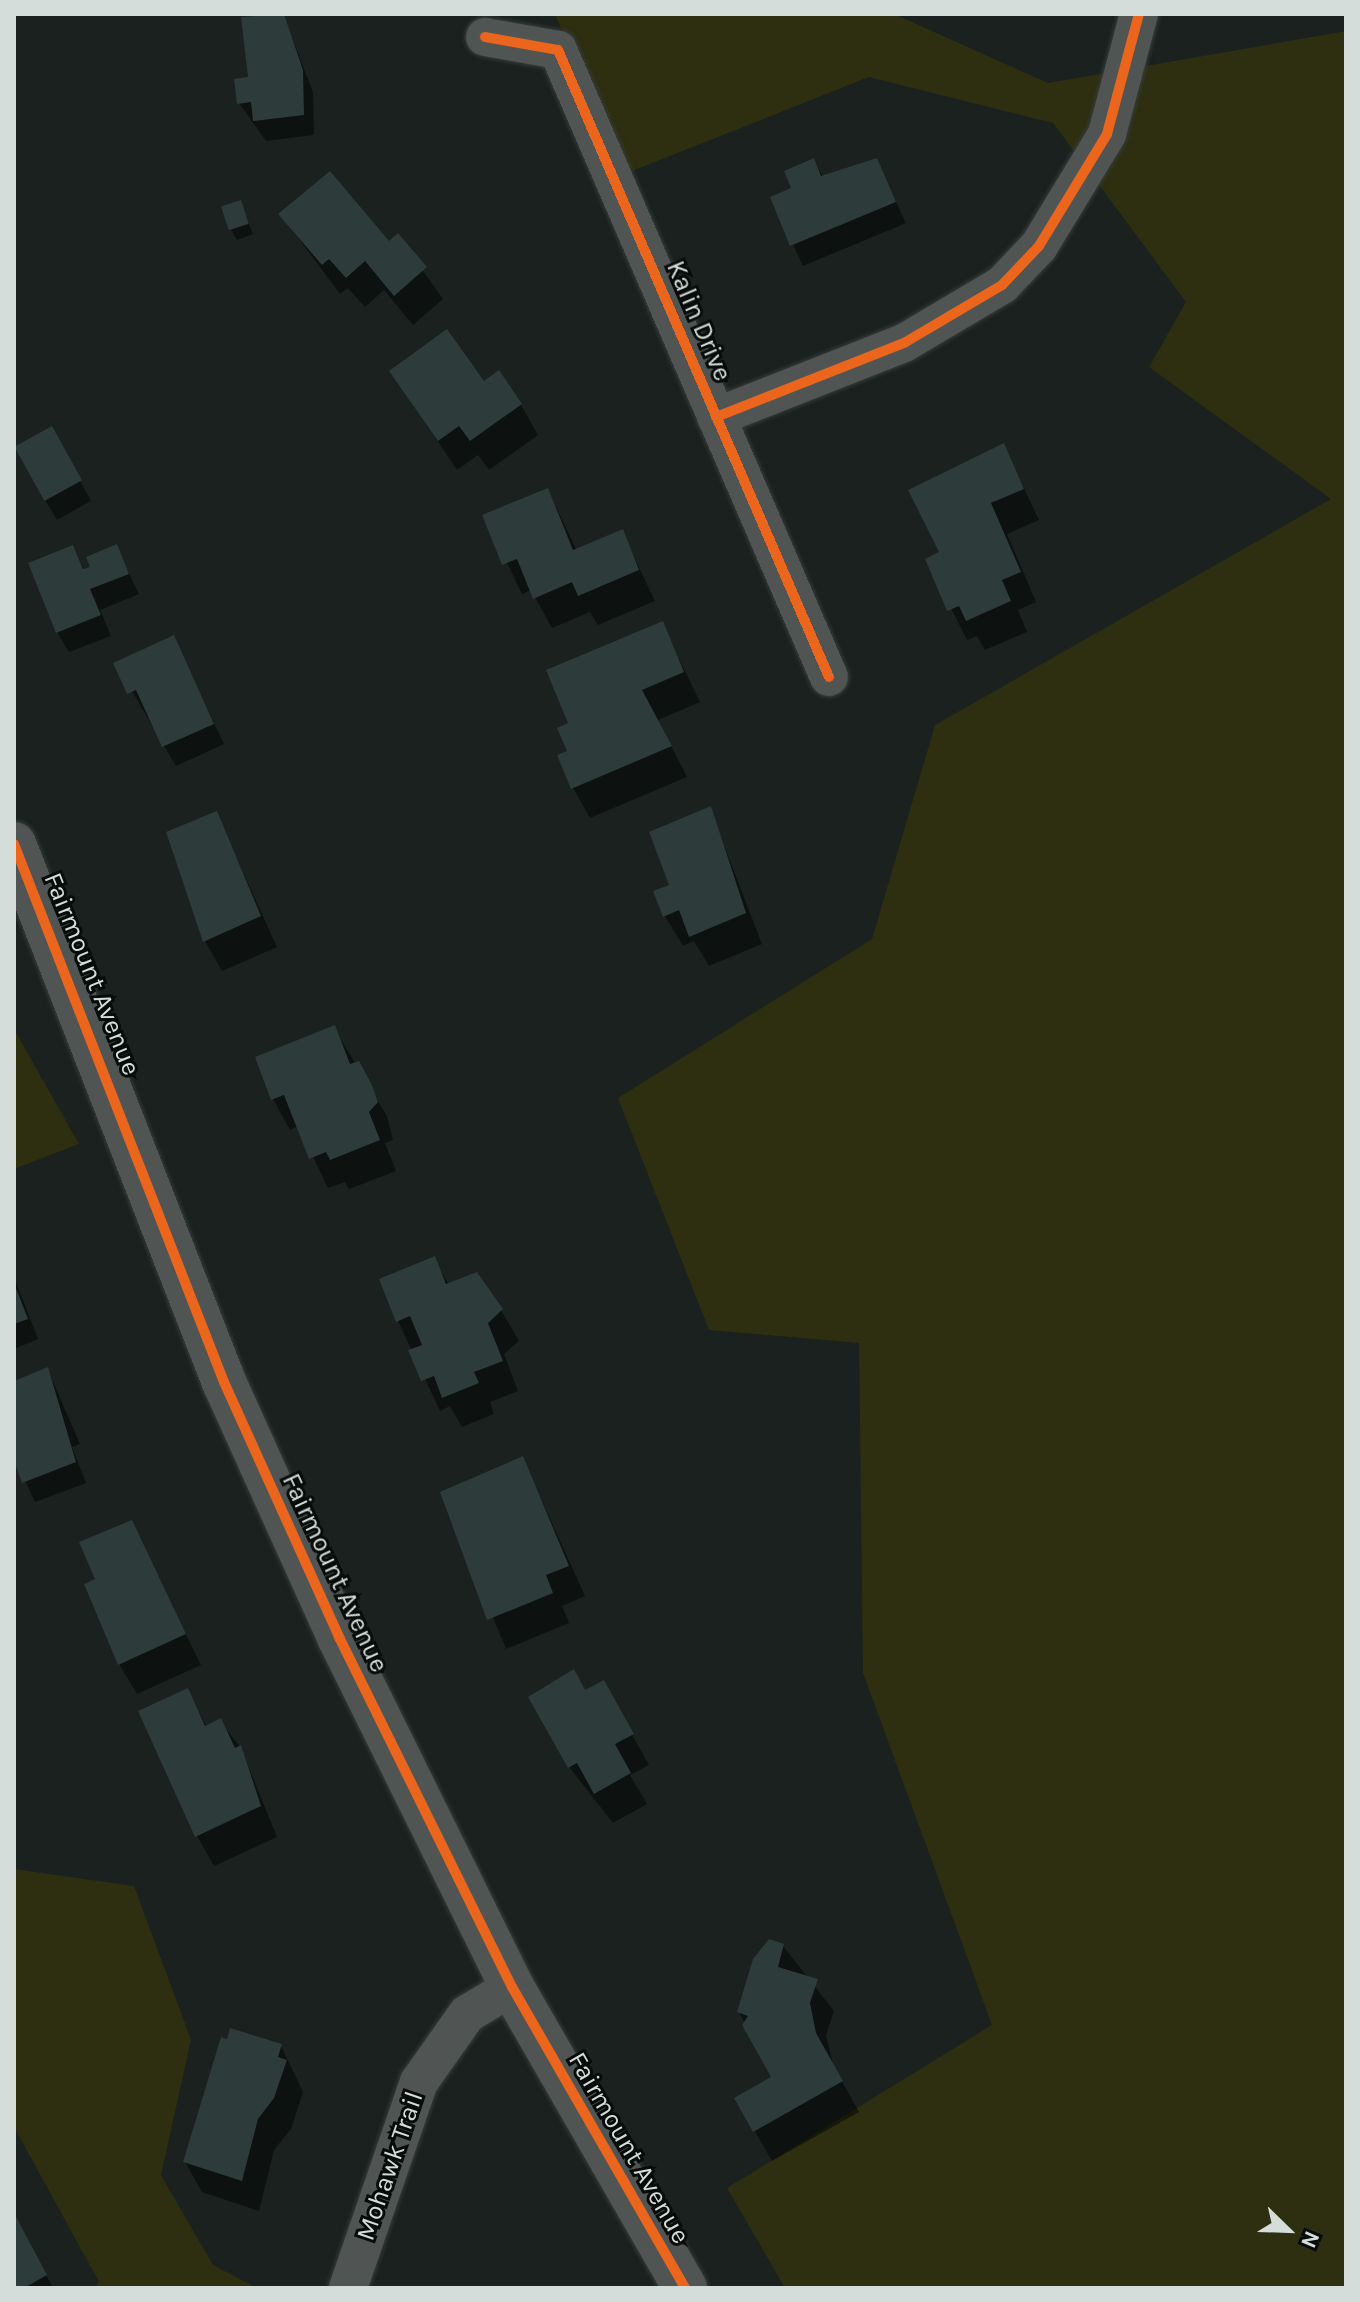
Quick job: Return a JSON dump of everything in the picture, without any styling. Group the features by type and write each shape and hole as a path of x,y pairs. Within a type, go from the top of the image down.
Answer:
{"main road":[{"name":"Fairmount Avenue","path":"14,844 224,1382 339,1637 512,1987 685,2288"}],"street":[{"path":"716,417 904,343 1002,285 1039,246 1107,134 1139,14"},
{"name":"Kalin Drive","path":"485,37 558,50 829,677"},
{"name":"Mohawk Trail","path":"348,2288 419,2082 467,2014 512,1987"}],"shaded area":[{"path":"555,14 894,14 1048,83 1346,31 1346,2288 785,2288 727,2188 992,2025 863,1673 859,1343 709,1330 618,1098 872,939 935,725 1331,499 1149,367 1186,302 1053,123 869,77 622,175"},
{"path":"14,1029 79,1144 14,1169"},
{"path":"14,1869 134,1886 191,2040 161,2175 213,2265 257,2288 94,2288 99,2282 14,2127"}],"building":[{"path":"284,14 303,70 304,115 253,121 251,102 237,104 234,79 248,77 241,17"},
{"path":"814,158 821,176 877,158 896,202 790,246 770,197 791,188 784,171"},
{"path":"330,171 389,241 398,233 427,267 394,296 365,261 346,278 329,259 322,265 278,214"},
{"path":"241,200 249,224 229,230 221,206"},
{"path":"447,329 484,381 499,370 522,404 470,441 459,426 438,441 389,371"},
{"path":"52,426 82,480 44,501 14,447"},
{"path":"1004,443 1024,489 991,503 1021,572 1002,580 1011,601 966,621 959,606 947,611 925,559 939,552 908,490"},
{"path":"548,488 573,550 623,529 639,570 578,596 572,582 533,599 517,559 502,565 482,515"},
{"path":"117,544 129,574 90,589 101,615 56,633 28,563 73,545 83,569 90,567 86,557"},
{"path":"663,621 684,672 642,690 672,746 571,789 557,755 567,751 557,728 568,723 546,670"},
{"path":"174,635 214,724 162,747 136,690 127,694 113,663"},
{"path":"711,806 746,913 689,937 679,910 663,917 653,891 669,885 649,832"},
{"path":"217,811 261,916 203,942 166,832"},
{"path":"335,1025 350,1064 359,1061 371,1083 378,1102 369,1112 380,1140 330,1160 326,1152 309,1159 284,1095 271,1100 255,1057"},
{"path":"435,1256 446,1284 477,1272 503,1309 488,1323 503,1361 474,1372 479,1383 442,1398 434,1376 421,1381 408,1350 422,1345 410,1316 396,1322 379,1279"},
{"path":"14,1283 28,1319 14,1324"},
{"path":"48,1367 76,1462 22,1483 14,1461 14,1381"},
{"path":"523,1456 569,1566 546,1575 553,1593 487,1620 440,1492"},
{"path":"132,1520 186,1634 118,1665 84,1584 95,1579 79,1542"},
{"path":"574,1669 585,1690 604,1680 634,1734 615,1744 631,1773 594,1794 577,1763 568,1768 528,1697"},
{"path":"188,1688 205,1726 221,1718 235,1748 241,1745 261,1806 195,1837 138,1711"},
{"path":"769,1939 784,1944 778,1967 818,1979 810,2003 816,2033 843,2081 753,2132 734,2098 771,2077 742,2025 748,2016 737,2012 753,1959"},
{"path":"230,2028 282,2044 278,2057 287,2060 274,2098 258,2119 242,2181 183,2162 221,2037 227,2039"},
{"path":"14,2213 47,2275 24,2288 14,2288"}],"cycle path":[{"path":"716,417 904,343 1002,285 1039,246 1107,134 1139,14"},
{"path":"485,37 558,50 829,677"},
{"path":"14,844 224,1382 339,1637 512,1987 685,2288"}]}
